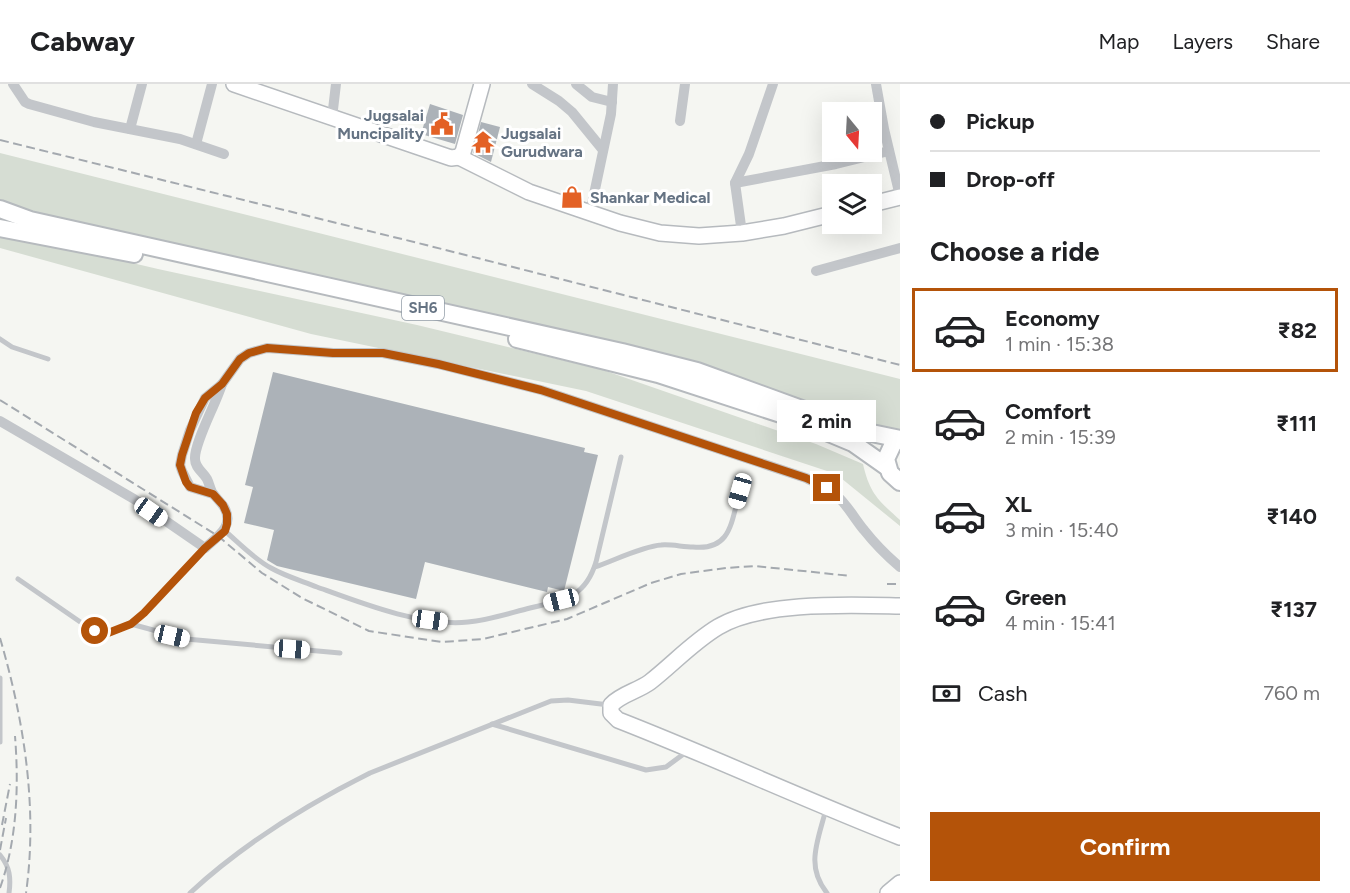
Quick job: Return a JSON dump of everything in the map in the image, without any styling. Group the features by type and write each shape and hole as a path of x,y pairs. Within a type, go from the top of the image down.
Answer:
{"main road":[{"name":"SH6","path":"0,209 30,220 622,352 697,371 862,431 900,439"},
{"name":"SH6","path":"0,228 126,252 473,329 657,374 793,418 860,447 887,467"},
{"name":"SH6","path":"900,439 888,451 886,459 890,474 900,482"}],"street":[{"path":"13,84 25,102 94,122 196,144 224,154"},
{"path":"130,129 142,84"},
{"path":"196,144 212,84"},
{"path":"234,84 451,158 459,157 529,192 620,223 660,233 699,236 741,232 784,226 822,216"},
{"path":"332,118 336,84"},
{"path":"459,157 463,152 482,84"},
{"path":"532,84 572,112 603,150"},
{"path":"576,84 592,97 612,102"},
{"path":"590,213 612,102 613,84"},
{"path":"680,120 685,84"},
{"path":"741,232 735,183 749,154 773,84"},
{"path":"876,84 900,196 882,201"},
{"path":"735,183 836,164 889,151"},
{"path":"816,271 900,248"},
{"path":"213,494 190,487 182,471 181,461 196,413 205,398 222,384 240,359 249,353 267,348 383,353 518,384 806,478 827,488 848,507 863,529 900,567"},
{"path":"0,421 134,500 205,548 225,531 227,524 227,514 223,505 213,494 207,478 196,465 195,458 198,443 217,402 222,384"},
{"path":"900,606 797,607 739,618 719,626 696,642 649,682 611,705 611,713 618,720 900,837"},
{"path":"888,893 900,883"}],"lane":[{"path":"0,339 12,347 48,359"},
{"path":"225,531 269,568 359,603 395,613 444,622 476,621 561,600 574,595 586,586 595,567 621,457"},
{"path":"595,567 661,544 701,548 721,543 728,533 740,491"},
{"path":"18,579 95,631 108,633 131,624 144,613 205,548"},
{"path":"131,624 186,639 340,653"},
{"path":"0,678 0,742"},
{"path":"190,893 214,870 244,850 341,788 370,773 551,701 568,700 611,705"},
{"path":"492,724 646,770 666,767 690,748"},
{"path":"826,808 814,861 817,878 827,893"},
{"path":"0,855 9,865 9,893"}],"shaded area":[{"path":"0,153 900,379 900,433 875,431 694,368 0,205"},
{"path":"0,232 417,325 603,370 816,444 863,464 872,490 900,520 900,526 836,474 586,391 311,334 0,248"}],"building":[{"name":"Jugsalai Muncipality","path":"430,104 463,115 455,144 421,134"},
{"name":"Jugsalai Gurudwara","path":"481,122 500,127 491,162 473,153"},
{"path":"273,372 585,448 584,452 598,455 564,591 548,587 547,592 425,562 416,599 277,566 267,560 274,530 244,523 253,487 245,485"}],"railway":[{"path":"0,140 900,365"},
{"path":"0,400 218,536 262,573 302,598 369,631 442,642 483,639 567,619 651,583 681,574 726,568 755,566 851,576"},
{"path":"887,584 900,584"},
{"path":"0,638 16,700 26,764 30,829 26,893"},
{"path":"0,888 10,851 15,813 17,775 15,736"},
{"path":"2,825 10,784"},
{"path":"0,850 6,818"}],"place":[{"name":"Jugsalai Muncipality","path":"442,124"},
{"name":"Jugsalai Gurudwara","path":"483,142"},
{"name":"Shankar Medical","path":"572,197"}],"route":[{"path":"95,631 108,633 131,624 205,548 225,531 227,514 223,505 213,494 190,487 180,465 196,413 205,398 222,384 240,359 258,349 383,353 496,378 541,390 806,478 827,488"}]}
